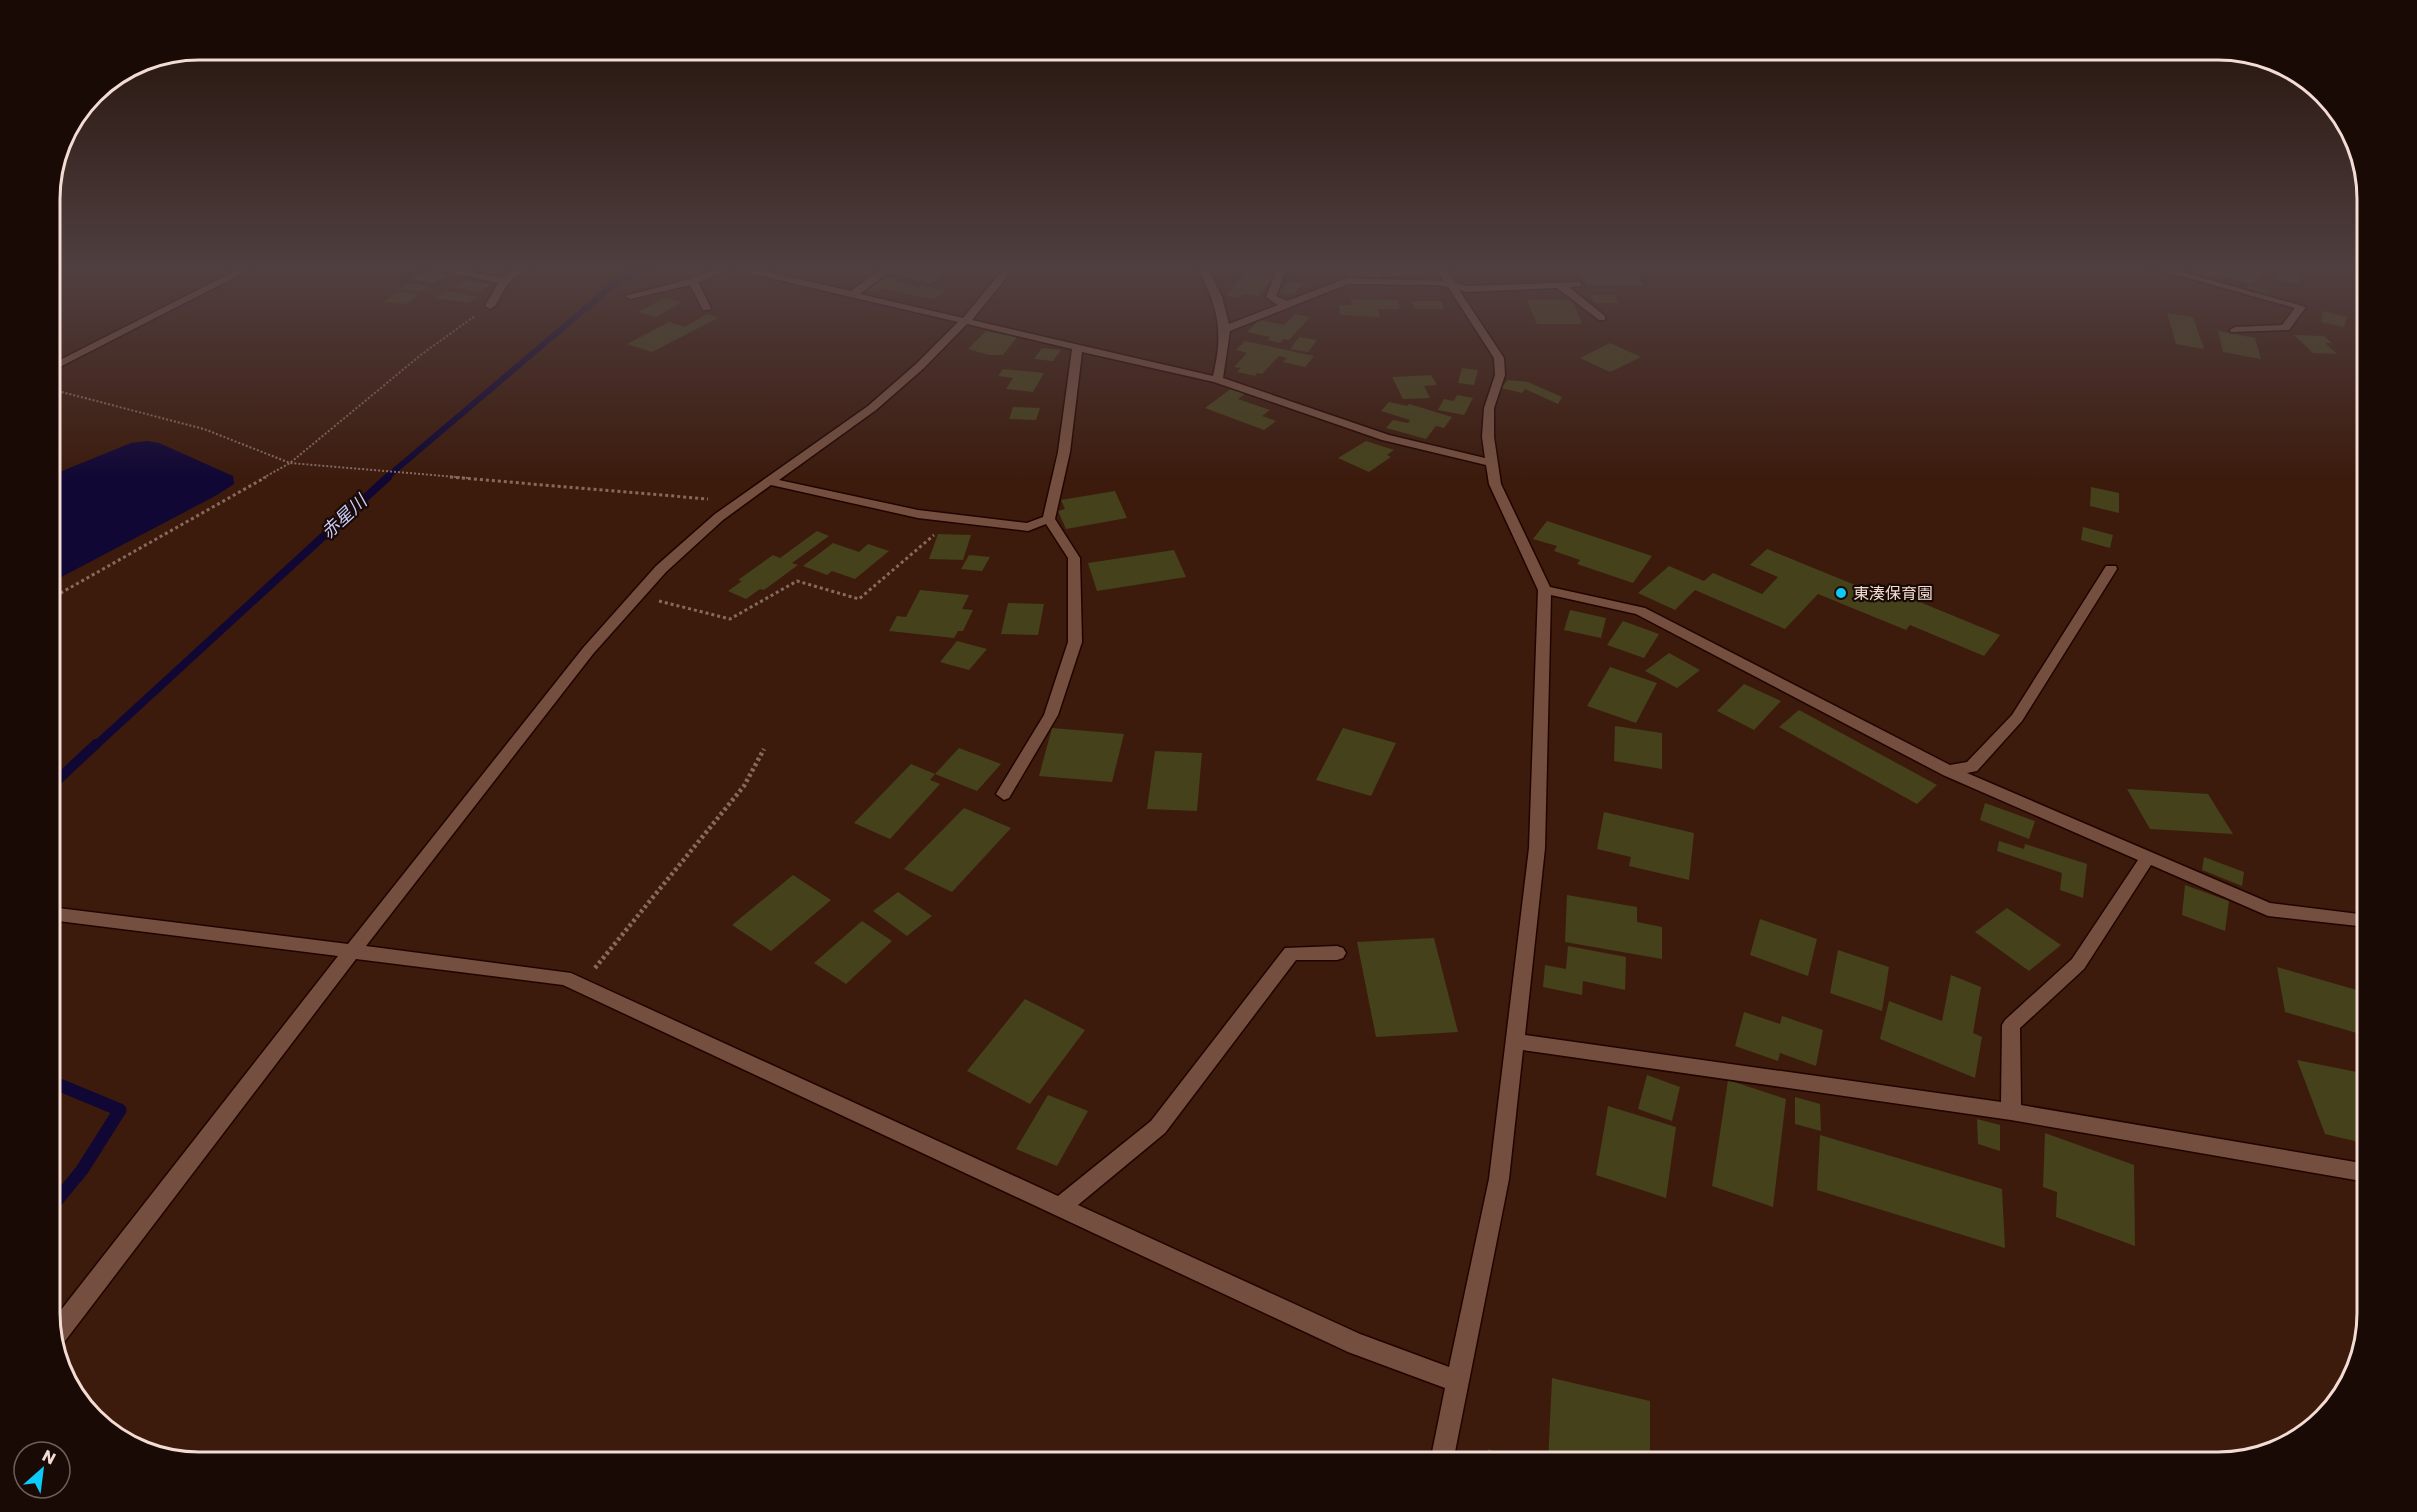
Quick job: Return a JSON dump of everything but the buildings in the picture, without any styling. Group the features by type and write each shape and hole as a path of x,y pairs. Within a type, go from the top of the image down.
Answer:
{"street":[{"path":"60,364 114,337"},
{"path":"61,1328 351,952 581,660 661,569 739,502 872,408 949,337"},
{"path":"1037,337 1217,380 1386,438 1492,463"},
{"path":"1217,380 1226,337"},
{"path":"1443,1452 1499,1179 1537,848 1545,590 1495,484 1488,437 1489,408 1500,375 1499,358 1485,337"},
{"path":"1004,794 1051,715 1075,642 1074,558 1049,519 1064,452 1078,346"},
{"path":"767,481 918,514 1028,527 1049,519"},
{"path":"1948,771 1972,767 2017,717 2111,569"},
{"path":"1545,590 1640,611 1948,771 2268,909 2357,920"},
{"path":"2011,1112 2011,1025 2078,964 2148,857"},
{"path":"60,914 565,978 1356,1344 1459,1382"},
{"path":"1060,1207 1158,1127 1291,953 1337,953"},
{"path":"1514,1041 2011,1112 2357,1171"}],"path":[{"path":"60,593 290,463 422,354 447,337"},
{"path":"60,392 204,429 290,463 739,502"},
{"path":"638,596 730,619 797,581 859,599 953,518"},
{"path":"581,986 744,786 764,749"}],"shaded area":[{"path":"147,441 159,443 233,476 234,484 60,578 60,472 131,443"}],"waterway":[{"name":"赤星川","path":"386,478 552,337"},
{"name":"赤星川","path":"95,746 388,477"},
{"name":"赤星川","path":"60,778 96,744"},
{"name":"赤星川","path":"60,1086 120,1110 82,1170 60,1197"}],"place":[{"name":"東湊保育園","path":"1841,593"}]}
